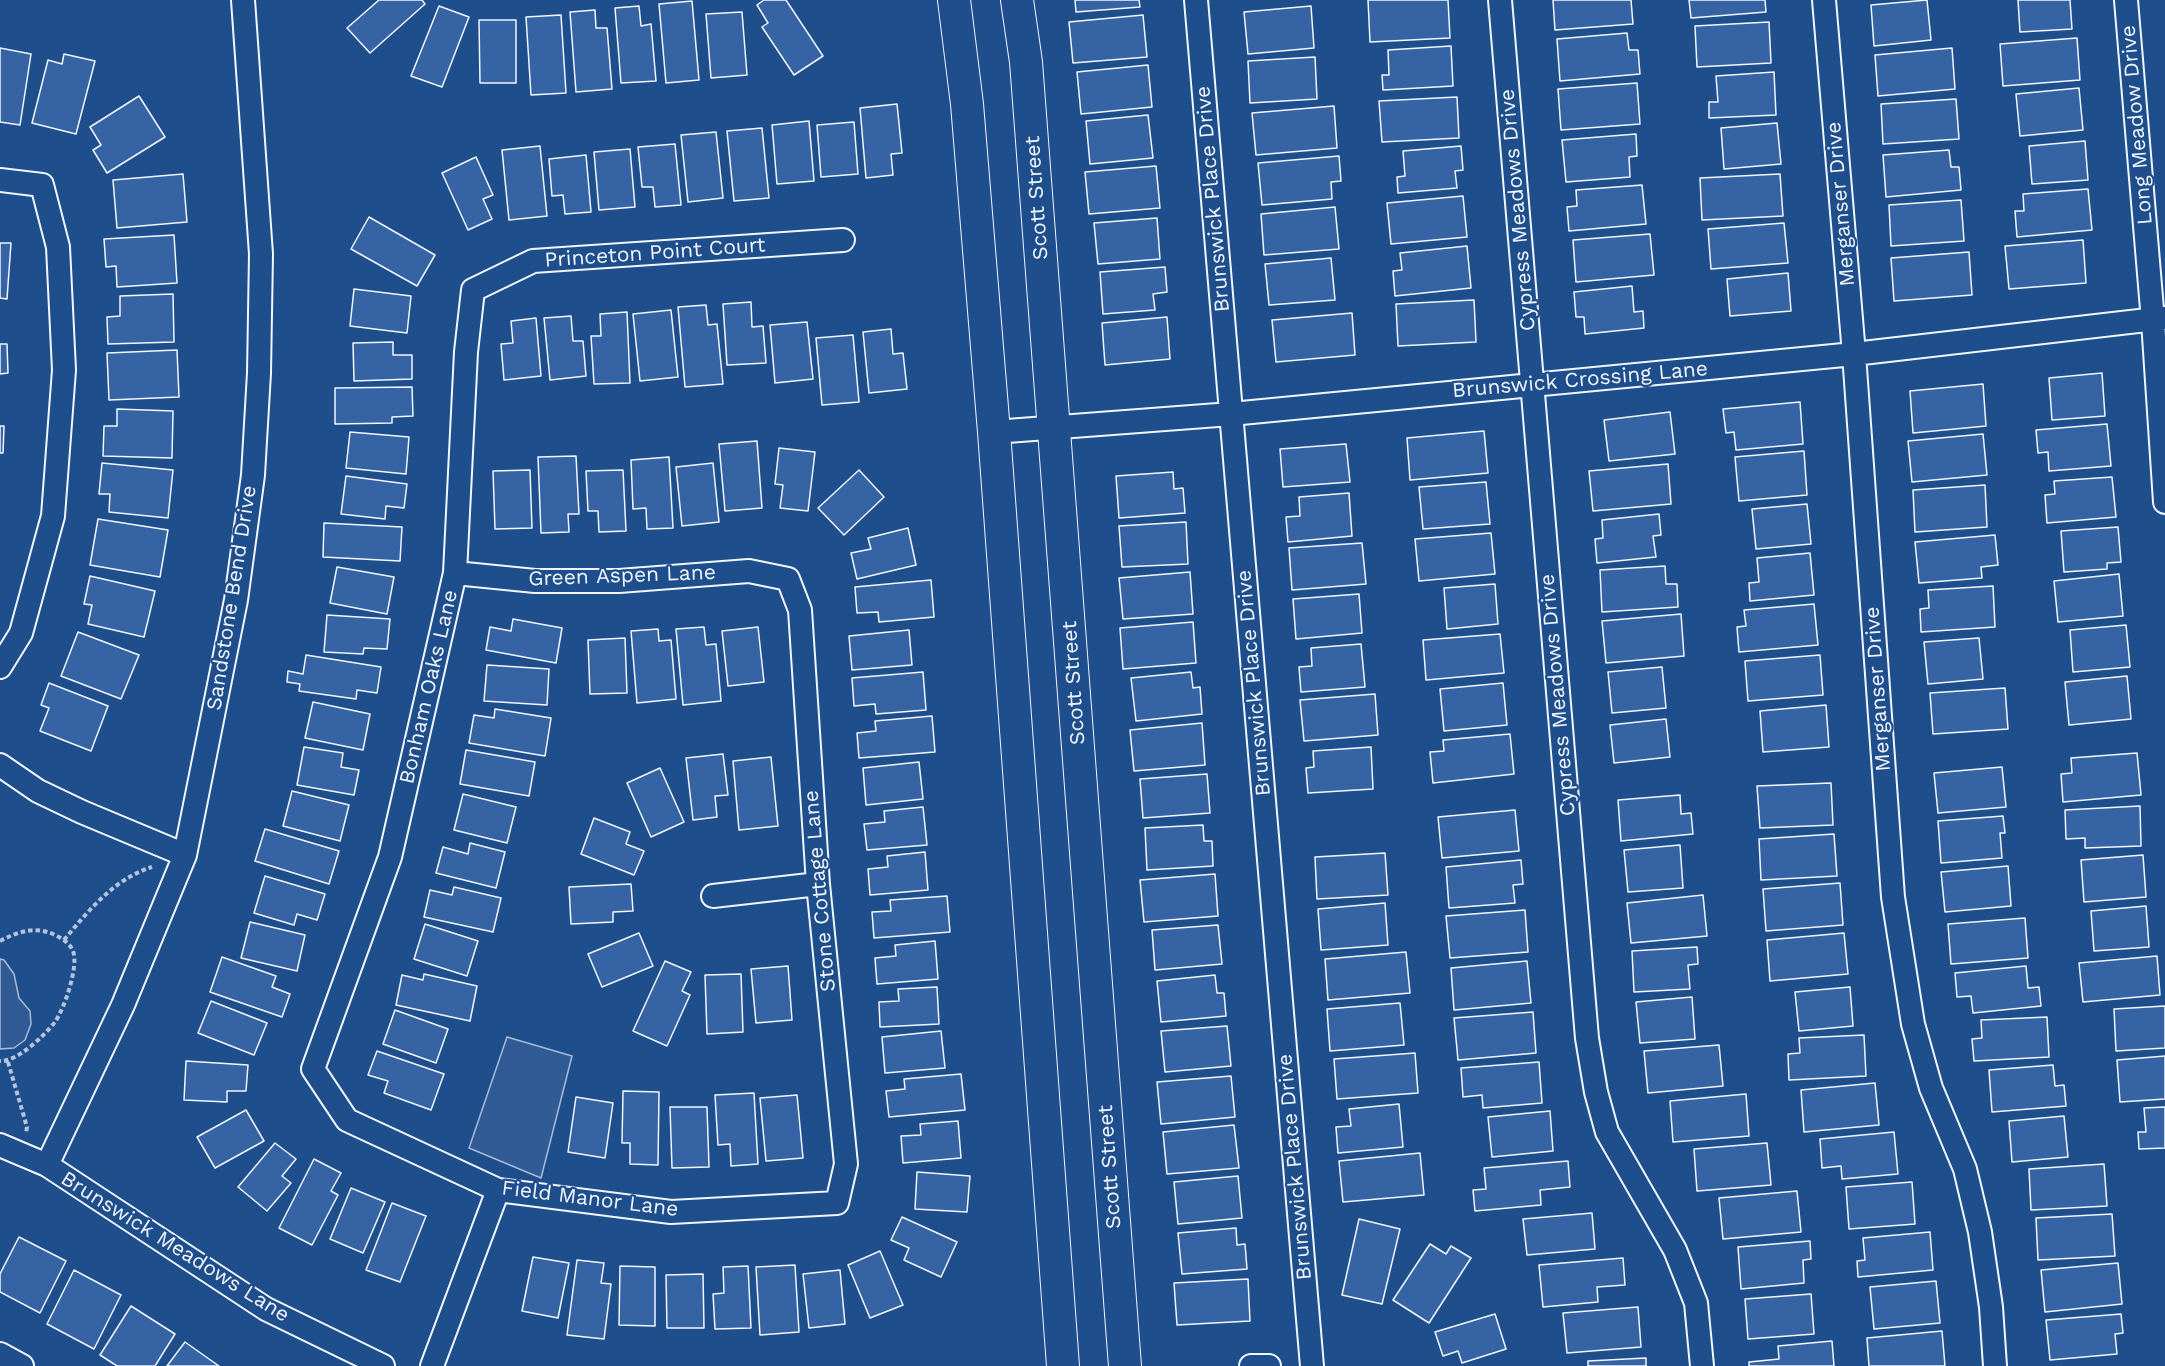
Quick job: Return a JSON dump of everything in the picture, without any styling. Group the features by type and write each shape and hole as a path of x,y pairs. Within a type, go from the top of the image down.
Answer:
{"main road":[{"path":"954,0 967,104 994,432 1063,1366"},
{"name":"Scott Street","path":"1017,0 1027,74 1125,1366"}],"street":[{"name":"Sandstone Bend Drive","path":"47,1165 123,1005 184,855 236,600 253,475 259,373 261,254 243,0"},
{"name":"Brunswick Place Drive","path":"1196,0 1311,1366"},
{"name":"Cypress Meadows Drive","path":"1500,0 1587,1038 1596,1092 1607,1132 1675,1250 1696,1303 1702,1366"},
{"name":"Merganser Drive","path":"1824,0 1854,354 1893,897 1913,1024 1931,1088 1965,1168 1980,1232 1991,1307 1995,1366"},
{"name":"Long Meadow Drive","path":"2126,0 2159,320 2165,502"},
{"path":"0,180 42,185 58,247 64,370 53,516 21,633 0,667"},
{"name":"Princeton Point Court","path":"473,290 533,261 843,240"},
{"name":"Bonham Oaks Lane","path":"313,1069 390,858 455,573 466,352 473,290"},
{"name":"Brunswick Crossing Lane","path":"994,432 1231,414 1854,354 2159,320"},
{"name":"Green Aspen Lane","path":"455,573 535,581 608,581 749,571 788,579"},
{"name":"Stone Cottage Lane","path":"788,579 800,610 818,884 846,1164 837,1203"},
{"path":"0,765 38,791 184,855"},
{"path":"713,896 818,884"},
{"name":"Field Manor Lane","path":"313,1069 347,1120 498,1190 671,1212 837,1203"},
{"name":"Brunswick Meadows Lane","path":"0,1145 47,1165 266,1309 383,1366"},
{"path":"432,1366 498,1190"},
{"path":"0,1354 22,1366"},
{"path":"1251,1366 1269,1366"}],"path":[{"path":"64,940 88,912 118,883 145,869 184,855"},
{"path":"0,941 31,929 50,933 64,940 74,951 74,968 66,997 55,1022 28,1048 8,1062 0,1061"},
{"path":"8,1062 27,1127 21,1154"}],"shaded area":[{"path":"0,959 4,960 14,974 19,998 30,1011 31,1024 25,1040 14,1048 0,1049"},
{"path":"507,1037 572,1056 541,1178 469,1148"}],"building":[{"path":"379,0 422,0 425,4 370,53 347,28"},
{"path":"764,0 786,0 823,56 794,75 762,27 768,23 757,5"},
{"path":"1075,0 1139,0 1140,7 1076,12"},
{"path":"1368,0 1448,0 1450,38 1370,42"},
{"path":"1553,0 1631,0 1633,24 1555,30"},
{"path":"1689,0 1765,0 1766,12 1691,18"},
{"path":"1927,0 1931,40 1874,46 1871,5"},
{"path":"2018,0 2070,0 2072,29 2020,32"},
{"path":"692,1 699,80 666,83 659,4"},
{"path":"439,6 469,17 442,87 411,76"},
{"path":"639,6 641,26 651,24 656,81 621,83 615,8"},
{"path":"1311,6 1314,48 1248,54 1244,12"},
{"path":"595,10 596,28 607,28 612,89 576,92 570,12"},
{"path":"742,12 747,75 711,78 706,14"},
{"path":"561,15 566,93 531,95 526,17"},
{"path":"1143,15 1147,57 1073,63 1069,22"},
{"path":"479,20 516,20 516,83 480,83"},
{"path":"1769,22 1771,63 1697,67 1695,26"},
{"path":"1627,33 1629,50 1638,50 1640,74 1560,81 1557,39"},
{"path":"2077,38 2080,80 2003,86 2000,44"},
{"path":"1451,46 1453,86 1383,90 1382,75 1389,75 1388,50"},
{"path":"0,48 31,54 20,125 0,122"},
{"path":"1952,48 1955,89 1878,96 1875,55"},
{"path":"64,54 95,61 76,134 32,123 48,60 62,64"},
{"path":"1315,57 1317,99 1250,103 1248,61"},
{"path":"1148,65 1152,107 1081,114 1077,72"},
{"path":"1774,72 1776,115 1709,118 1709,102 1718,102 1716,76"},
{"path":"1637,83 1640,124 1561,130 1558,89"},
{"path":"2079,88 2083,130 2020,136 2016,94"},
{"path":"139,96 165,137 107,173 93,150 101,145 90,127"},
{"path":"1457,97 1459,138 1382,142 1379,101"},
{"path":"1956,99 1959,139 1883,144 1881,104"},
{"path":"897,104 902,153 891,154 893,175 866,178 860,108"},
{"path":"1334,106 1337,148 1256,155 1252,113"},
{"path":"1148,115 1153,158 1090,164 1086,121"},
{"path":"809,121 814,181 777,184 772,125"},
{"path":"854,122 858,174 821,177 817,125"},
{"path":"1777,123 1781,164 1724,169 1721,128"},
{"path":"762,128 769,198 734,201 727,131"},
{"path":"716,132 723,198 688,202 681,135"},
{"path":"1636,134 1637,156 1629,157 1630,177 1566,182 1562,140"},
{"path":"2085,141 2088,180 2032,184 2029,146"},
{"path":"675,144 681,205 655,207 653,187 642,187 638,147"},
{"path":"540,146 547,216 509,220 502,150"},
{"path":"1461,146 1463,170 1455,171 1457,188 1398,193 1397,177 1405,176 1403,151"},
{"path":"630,149 635,207 599,210 594,152"},
{"path":"1949,150 1951,167 1959,167 1961,190 1886,197 1883,155"},
{"path":"586,155 591,212 565,214 563,195 552,196 549,159"},
{"path":"1339,156 1341,181 1331,182 1332,199 1262,205 1258,163"},
{"path":"476,157 493,195 483,199 492,219 468,230 442,173"},
{"path":"1156,166 1160,208 1089,214 1085,172"},
{"path":"183,174 187,222 117,228 113,180"},
{"path":"1780,174 1783,216 1702,220 1700,178"},
{"path":"1642,185 1646,224 1569,231 1567,207 1577,206 1576,190"},
{"path":"2088,189 2092,230 2017,237 2015,211 2024,211 2023,194"},
{"path":"1463,196 1467,237 1391,244 1387,203"},
{"path":"1961,200 1964,241 1891,246 1889,205"},
{"path":"1335,207 1339,249 1264,255 1261,214"},
{"path":"369,217 435,255 417,286 351,249"},
{"path":"1157,218 1160,259 1098,264 1094,223"},
{"path":"1784,223 1788,263 1711,269 1708,229"},
{"path":"1650,234 1654,275 1576,282 1573,240"},
{"path":"174,235 177,283 117,287 116,266 106,267 104,239"},
{"path":"2083,240 2086,283 2009,289 2005,246"},
{"path":"0,243 11,243 7,299 0,298"},
{"path":"1467,246 1471,288 1395,296 1393,271 1402,270 1400,253"},
{"path":"1969,252 1972,295 1894,301 1891,258"},
{"path":"1331,258 1335,300 1269,305 1265,264"},
{"path":"1165,267 1167,292 1153,294 1155,310 1103,314 1100,272"},
{"path":"1788,273 1791,311 1730,316 1727,279"},
{"path":"1632,286 1634,312 1643,311 1644,328 1585,334 1584,317 1576,317 1574,292"},
{"path":"354,289 411,296 407,333 350,326"},
{"path":"173,294 174,342 108,344 107,317 120,316 120,296"},
{"path":"1474,300 1476,342 1398,346 1396,304"},
{"path":"751,302 752,327 763,326 766,363 727,365 723,304"},
{"path":"706,305 708,325 717,324 723,384 685,387 678,307"},
{"path":"671,310 678,377 640,381 633,314"},
{"path":"627,312 630,383 594,384 591,336 601,336 600,314"},
{"path":"1352,313 1355,355 1276,362 1272,320"},
{"path":"571,316 573,341 583,341 586,376 550,380 544,318"},
{"path":"1167,317 1170,359 1105,365 1102,323"},
{"path":"536,318 541,376 504,380 501,344 513,343 511,321"},
{"path":"807,322 813,379 775,383 770,325"},
{"path":"891,329 893,354 903,353 907,389 869,393 863,332"},
{"path":"853,335 859,402 822,405 816,338"},
{"path":"393,342 393,355 412,355 412,379 354,381 353,343"},
{"path":"0,344 7,344 8,373 0,374"},
{"path":"177,350 179,397 109,400 107,353"},
{"path":"2102,373 2105,416 2052,420 2049,378"},
{"path":"1983,384 1986,426 1913,433 1910,391"},
{"path":"412,387 413,416 392,417 392,423 335,424 335,388"},
{"path":"1800,402 1803,444 1736,450 1734,432 1726,433 1723,409"},
{"path":"117,409 173,411 172,458 103,456 104,426 117,426"},
{"path":"1670,412 1675,454 1609,461 1604,420"},
{"path":"2107,424 2111,466 2049,471 2048,452 2038,453 2036,430"},
{"path":"0,426 4,426 3,453 0,453"},
{"path":"1484,431 1488,473 1410,480 1407,438"},
{"path":"350,432 409,437 406,474 346,468"},
{"path":"1983,434 1987,475 1912,482 1908,441"},
{"path":"757,441 762,508 725,511 719,444"},
{"path":"1346,444 1350,482 1283,487 1280,449"},
{"path":"779,448 815,452 808,511 780,508 783,485 775,484"},
{"path":"1804,451 1807,495 1739,501 1735,457"},
{"path":"576,456 579,514 568,514 569,532 541,533 538,457"},
{"path":"669,457 673,528 647,529 646,508 633,509 631,460"},
{"path":"102,463 173,470 168,518 109,512 110,494 99,494"},
{"path":"713,463 719,522 682,526 676,467"},
{"path":"1668,464 1671,504 1593,511 1589,471"},
{"path":"530,470 532,528 495,529 493,471"},
{"path":"623,470 626,531 599,532 598,511 588,511 586,471"},
{"path":"859,470 884,497 844,535 818,508"},
{"path":"1173,472 1174,489 1183,488 1185,513 1119,518 1116,476"},
{"path":"346,476 407,484 404,508 386,506 385,519 341,514"},
{"path":"2112,477 2116,517 2047,523 2045,495 2055,494 2054,481"},
{"path":"1486,482 1490,524 1423,529 1419,487"},
{"path":"1985,485 1987,527 1915,532 1913,490"},
{"path":"1349,493 1352,536 1288,542 1286,517 1300,516 1299,497"},
{"path":"1807,504 1811,544 1756,549 1752,509"},
{"path":"1659,514 1661,535 1653,536 1656,557 1597,563 1595,539 1603,538 1602,520"},
{"path":"98,519 168,530 160,577 90,565"},
{"path":"1186,522 1188,564 1122,567 1119,526"},
{"path":"324,523 402,527 400,561 323,557"},
{"path":"2118,527 2121,562 2107,563 2107,569 2064,572 2061,531"},
{"path":"908,528 916,565 857,579 851,553 871,549 868,538"},
{"path":"1491,533 1495,574 1419,581 1415,539"},
{"path":"1995,535 1998,565 1981,567 1982,578 1919,583 1915,542"},
{"path":"1362,543 1366,584 1292,590 1289,548"},
{"path":"1810,553 1814,595 1750,601 1749,583 1759,582 1757,558"},
{"path":"1665,566 1666,584 1677,584 1678,607 1602,612 1600,570"},
{"path":"337,567 394,577 387,614 330,603"},
{"path":"1190,572 1193,614 1123,619 1119,578"},
{"path":"2119,574 2123,616 2058,622 2054,581"},
{"path":"90,576 155,591 144,637 88,624 92,605 84,604"},
{"path":"931,580 934,617 879,622 878,612 857,613 855,587"},
{"path":"1495,584 1498,624 1447,629 1444,588"},
{"path":"1993,586 1995,627 1921,632 1920,609 1929,608 1928,590"},
{"path":"1359,594 1362,633 1296,639 1293,599"},
{"path":"1814,604 1818,645 1739,652 1737,627 1746,626 1744,610"},
{"path":"1681,614 1684,656 1606,663 1602,621"},
{"path":"327,615 390,619 387,649 364,648 363,654 324,652"},
{"path":"513,619 562,628 556,663 486,650 490,627 511,631"},
{"path":"1193,622 1196,663 1123,669 1120,628"},
{"path":"2126,625 2130,667 2073,672 2070,630"},
{"path":"704,627 706,645 716,644 721,701 683,705 676,629"},
{"path":"758,627 764,682 728,686 722,631"},
{"path":"658,629 659,641 671,640 676,699 637,703 631,631"},
{"path":"909,630 912,665 852,670 849,636"},
{"path":"78,632 139,655 121,699 61,676"},
{"path":"1500,634 1504,673 1426,680 1423,640"},
{"path":"625,638 627,693 590,694 588,640"},
{"path":"1979,638 1983,679 1928,684 1924,642"},
{"path":"1361,644 1365,687 1301,692 1299,667 1312,666 1311,648"},
{"path":"306,655 381,667 377,693 357,690 356,699 299,691 300,684 287,682 288,671 303,674"},
{"path":"1820,655 1823,695 1748,701 1745,661"},
{"path":"487,665 549,669 547,705 484,701"},
{"path":"1662,667 1666,708 1612,713 1608,672"},
{"path":"923,672 926,710 876,714 875,704 854,706 852,678"},
{"path":"1191,672 1193,688 1200,687 1202,714 1136,721 1131,678"},
{"path":"2127,676 2131,719 2069,725 2065,682"},
{"path":"49,683 108,706 91,751 40,731 49,708 41,705"},
{"path":"1503,683 1507,725 1444,731 1440,689"},
{"path":"2005,688 2008,729 1933,734 1930,693"},
{"path":"1375,694 1378,735 1304,741 1300,700"},
{"path":"313,702 370,714 363,750 305,738"},
{"path":"1826,705 1829,747 1763,752 1760,711"},
{"path":"495,709 551,718 545,756 469,743 474,715 494,718"},
{"path":"932,716 935,752 859,758 857,733 876,731 875,721"},
{"path":"1666,719 1670,757 1614,763 1610,725"},
{"path":"1202,723 1205,765 1134,771 1130,730"},
{"path":"1510,734 1514,774 1433,783 1430,752 1444,751 1443,740"},
{"path":"304,747 343,753 341,767 359,770 354,795 297,785"},
{"path":"1371,747 1373,789 1308,793 1306,768 1314,767 1313,751"},
{"path":"466,750 535,762 529,796 460,784"},
{"path":"2137,753 2141,795 2063,802 2061,774 2072,773 2071,758"},
{"path":"723,754 728,795 715,796 717,817 693,820 686,758"},
{"path":"771,757 778,826 739,830 733,761"},
{"path":"919,762 923,799 866,805 863,768"},
{"path":"2002,767 2006,807 1938,813 1934,773"},
{"path":"660,768 684,822 651,837 627,783"},
{"path":"1207,774 1210,813 1143,818 1140,779"},
{"path":"1831,783 1833,825 1760,828 1757,786"},
{"path":"292,791 349,805 340,841 283,826"},
{"path":"463,794 516,807 507,843 454,830"},
{"path":"1680,795 1681,814 1691,813 1693,834 1621,841 1618,800"},
{"path":"2140,806 2141,846 2085,848 2085,838 2066,839 2065,810"},
{"path":"923,807 927,845 867,850 864,824 885,822 884,811"},
{"path":"1515,810 1519,851 1442,858 1438,817"},
{"path":"2003,816 2005,833 2000,833 2002,858 1941,863 1938,821"},
{"path":"594,818 630,832 626,844 644,851 634,875 581,854"},
{"path":"1203,825 1204,841 1212,841 1213,866 1147,870 1145,828"},
{"path":"265,829 339,851 329,884 255,861"},
{"path":"1834,834 1837,876 1761,880 1759,839"},
{"path":"470,843 505,852 496,888 436,873 443,847 468,854"},
{"path":"1680,845 1683,888 1628,892 1624,850"},
{"path":"925,852 928,890 870,895 868,869 888,867 887,856"},
{"path":"1385,853 1388,895 1317,899 1315,857"},
{"path":"2143,855 2146,897 2084,902 2081,860"},
{"path":"1521,860 1523,884 1513,885 1515,903 1449,908 1446,867"},
{"path":"2008,866 2011,906 1945,912 1941,872"},
{"path":"1215,874 1218,916 1144,922 1140,880"},
{"path":"265,876 325,894 317,920 297,914 294,925 254,913"},
{"path":"1840,883 1843,925 1766,931 1763,889"},
{"path":"631,884 633,911 613,912 613,922 571,924 569,887"},
{"path":"454,887 501,898 493,932 424,917 430,890 452,895"},
{"path":"1703,895 1707,936 1631,943 1627,903"},
{"path":"947,896 950,932 874,938 872,912 891,911 890,900"},
{"path":"1385,903 1388,945 1321,950 1318,909"},
{"path":"2146,906 2149,947 2094,951 2091,911"},
{"path":"1525,910 1528,952 1450,958 1446,916"},
{"path":"2025,918 2028,958 1951,964 1948,924"},
{"path":"250,922 305,935 297,971 241,958"},
{"path":"425,924 478,941 467,976 414,959"},
{"path":"1218,925 1222,964 1155,970 1152,930"},
{"path":"639,933 653,966 602,987 588,954"},
{"path":"1844,933 1848,974 1770,981 1767,940"},
{"path":"935,941 938,979 877,984 875,958 896,956 895,945"},
{"path":"1697,947 1698,964 1688,965 1690,989 1634,992 1632,951"},
{"path":"1406,952 1410,993 1328,1000 1325,959"},
{"path":"2157,956 2160,995 2083,1002 2079,963"},
{"path":"222,957 276,976 272,987 290,994 282,1017 210,992"},
{"path":"665,961 691,972 682,991 690,995 667,1046 633,1031"},
{"path":"1527,961 1531,1003 1454,1010 1451,968"},
{"path":"788,966 792,1020 756,1023 751,969"},
{"path":"2026,966 2028,988 2039,987 2041,1006 1973,1013 1971,996 1957,997 1955,973"},
{"path":"424,974 477,986 470,1021 396,1005 402,975 423,980"},
{"path":"741,974 743,1032 707,1034 705,975"},
{"path":"1215,975 1217,993 1224,993 1226,1016 1161,1022 1157,981"},
{"path":"937,987 939,1024 880,1027 879,1002 899,1001 898,989"},
{"path":"1850,987 1853,1026 1799,1031 1795,992"},
{"path":"1692,997 1695,1039 1640,1043 1636,1002"},
{"path":"211,1001 267,1023 254,1055 198,1033"},
{"path":"1400,1003 1404,1045 1330,1051 1327,1009"},
{"path":"2165,1006 2165,1048 2116,1051 2114,1009"},
{"path":"395,1010 448,1029 436,1063 383,1044"},
{"path":"1533,1012 1536,1053 1458,1060 1454,1018"},
{"path":"2047,1017 2049,1057 1974,1061 1972,1039 1982,1038 1981,1020"},
{"path":"1227,1026 1231,1066 1165,1072 1161,1031"},
{"path":"941,1031 945,1068 885,1073 882,1037"},
{"path":"1864,1035 1866,1076 1789,1080 1788,1054 1800,1053 1799,1038"},
{"path":"1719,1045 1723,1086 1648,1093 1644,1051"},
{"path":"377,1051 444,1074 431,1110 384,1093 388,1081 368,1075"},
{"path":"1415,1053 1418,1093 1337,1099 1334,1059"},
{"path":"2165,1056 2165,1099 2120,1102 2117,1060"},
{"path":"186,1061 248,1065 246,1091 227,1091 227,1102 184,1100"},
{"path":"1539,1062 1542,1103 1483,1108 1482,1095 1463,1097 1461,1068"},
{"path":"2053,1065 2055,1086 2064,1085 2066,1106 1992,1112 1989,1070"},
{"path":"961,1074 965,1110 889,1117 886,1091 905,1089 904,1079"},
{"path":"1231,1076 1235,1117 1161,1124 1157,1082"},
{"path":"1875,1083 1879,1125 1804,1132 1801,1090"},
{"path":"623,1091 659,1092 658,1165 630,1164 630,1143 622,1143"},
{"path":"754,1093 758,1164 731,1166 730,1144 718,1145 715,1095"},
{"path":"1746,1094 1749,1136 1673,1142 1670,1101"},
{"path":"797,1095 803,1158 766,1161 760,1098"},
{"path":"576,1097 613,1103 605,1158 568,1152"},
{"path":"1399,1104 1403,1147 1338,1153 1336,1127 1351,1126 1349,1109"},
{"path":"670,1107 707,1107 709,1167 672,1168"},
{"path":"2165,1107 2165,1148 2139,1149 2138,1132 2146,1132 2144,1108"},
{"path":"246,1110 264,1141 215,1168 197,1137"},
{"path":"1550,1111 1553,1151 1492,1157 1488,1117"},
{"path":"2064,1116 2068,1157 2012,1162 2009,1121"},
{"path":"958,1121 961,1158 903,1163 901,1136 921,1135 920,1124"},
{"path":"1234,1125 1239,1168 1167,1174 1163,1132"},
{"path":"1894,1132 1898,1174 1842,1179 1841,1166 1822,1168 1820,1139"},
{"path":"275,1143 296,1159 282,1176 291,1183 267,1211 238,1187"},
{"path":"1767,1143 1771,1185 1697,1191 1694,1149"},
{"path":"1420,1153 1424,1195 1343,1202 1339,1161"},
{"path":"314,1159 341,1173 331,1191 338,1195 312,1245 279,1228"},
{"path":"1568,1161 1570,1187 1540,1190 1541,1205 1475,1211 1473,1190 1486,1189 1484,1168"},
{"path":"2104,1164 2107,1206 2031,1210 2029,1169"},
{"path":"917,1172 970,1176 967,1212 915,1209"},
{"path":"1238,1176 1242,1218 1178,1224 1174,1182"},
{"path":"1912,1182 1915,1224 1849,1229 1846,1187"},
{"path":"351,1188 385,1202 363,1253 330,1239"},
{"path":"1797,1191 1801,1232 1723,1239 1719,1198"},
{"path":"392,1203 426,1216 400,1282 366,1270"},
{"path":"1592,1213 1595,1249 1527,1255 1523,1219"},
{"path":"2112,1214 2115,1256 2038,1260 2036,1218"},
{"path":"902,1217 957,1242 941,1277 904,1260 909,1248 891,1240"},
{"path":"1359,1219 1400,1229 1382,1304 1342,1295"},
{"path":"1236,1228 1237,1245 1245,1244 1247,1269 1182,1274 1178,1233"},
{"path":"1930,1232 1933,1270 1858,1277 1857,1261 1865,1260 1863,1238"},
{"path":"19,1237 66,1261 40,1313 0,1292 0,1274"},
{"path":"1810,1241 1811,1259 1803,1260 1804,1283 1741,1289 1738,1247"},
{"path":"1430,1244 1446,1254 1451,1246 1471,1258 1429,1323 1393,1300"},
{"path":"880,1251 903,1305 870,1318 848,1265"},
{"path":"533,1257 569,1263 558,1318 522,1311"},
{"path":"1623,1258 1625,1285 1597,1287 1598,1302 1543,1307 1539,1265"},
{"path":"577,1260 604,1263 601,1283 611,1284 604,1339 567,1335"},
{"path":"2118,1263 2122,1304 2045,1312 2041,1270"},
{"path":"795,1265 799,1332 760,1335 756,1267"},
{"path":"620,1266 655,1267 655,1326 619,1325"},
{"path":"748,1266 751,1328 715,1329 713,1294 724,1293 723,1267"},
{"path":"74,1270 121,1295 94,1349 47,1324"},
{"path":"840,1270 845,1324 809,1328 803,1274"},
{"path":"703,1274 704,1328 667,1328 666,1275"},
{"path":"1248,1279 1250,1321 1177,1325 1174,1283"},
{"path":"1936,1281 1940,1323 1874,1329 1870,1287"},
{"path":"1811,1294 1814,1334 1748,1339 1745,1299"},
{"path":"131,1306 175,1334 155,1366 117,1366 100,1355"},
{"path":"1638,1307 1641,1347 1567,1353 1563,1313"},
{"path":"1495,1314 1506,1349 1462,1363 1458,1351 1443,1356 1435,1332"},
{"path":"2121,1314 2123,1333 2115,1334 2117,1354 2050,1360 2046,1320"},
{"path":"1942,1331 1945,1366 1869,1366 1867,1338"},
{"path":"1832,1341 1834,1366 1749,1366 1749,1362 1779,1359 1778,1346"},
{"path":"185,1342 219,1366 167,1366"},
{"path":"1646,1358 1646,1366 1588,1366 1588,1361"}]}
